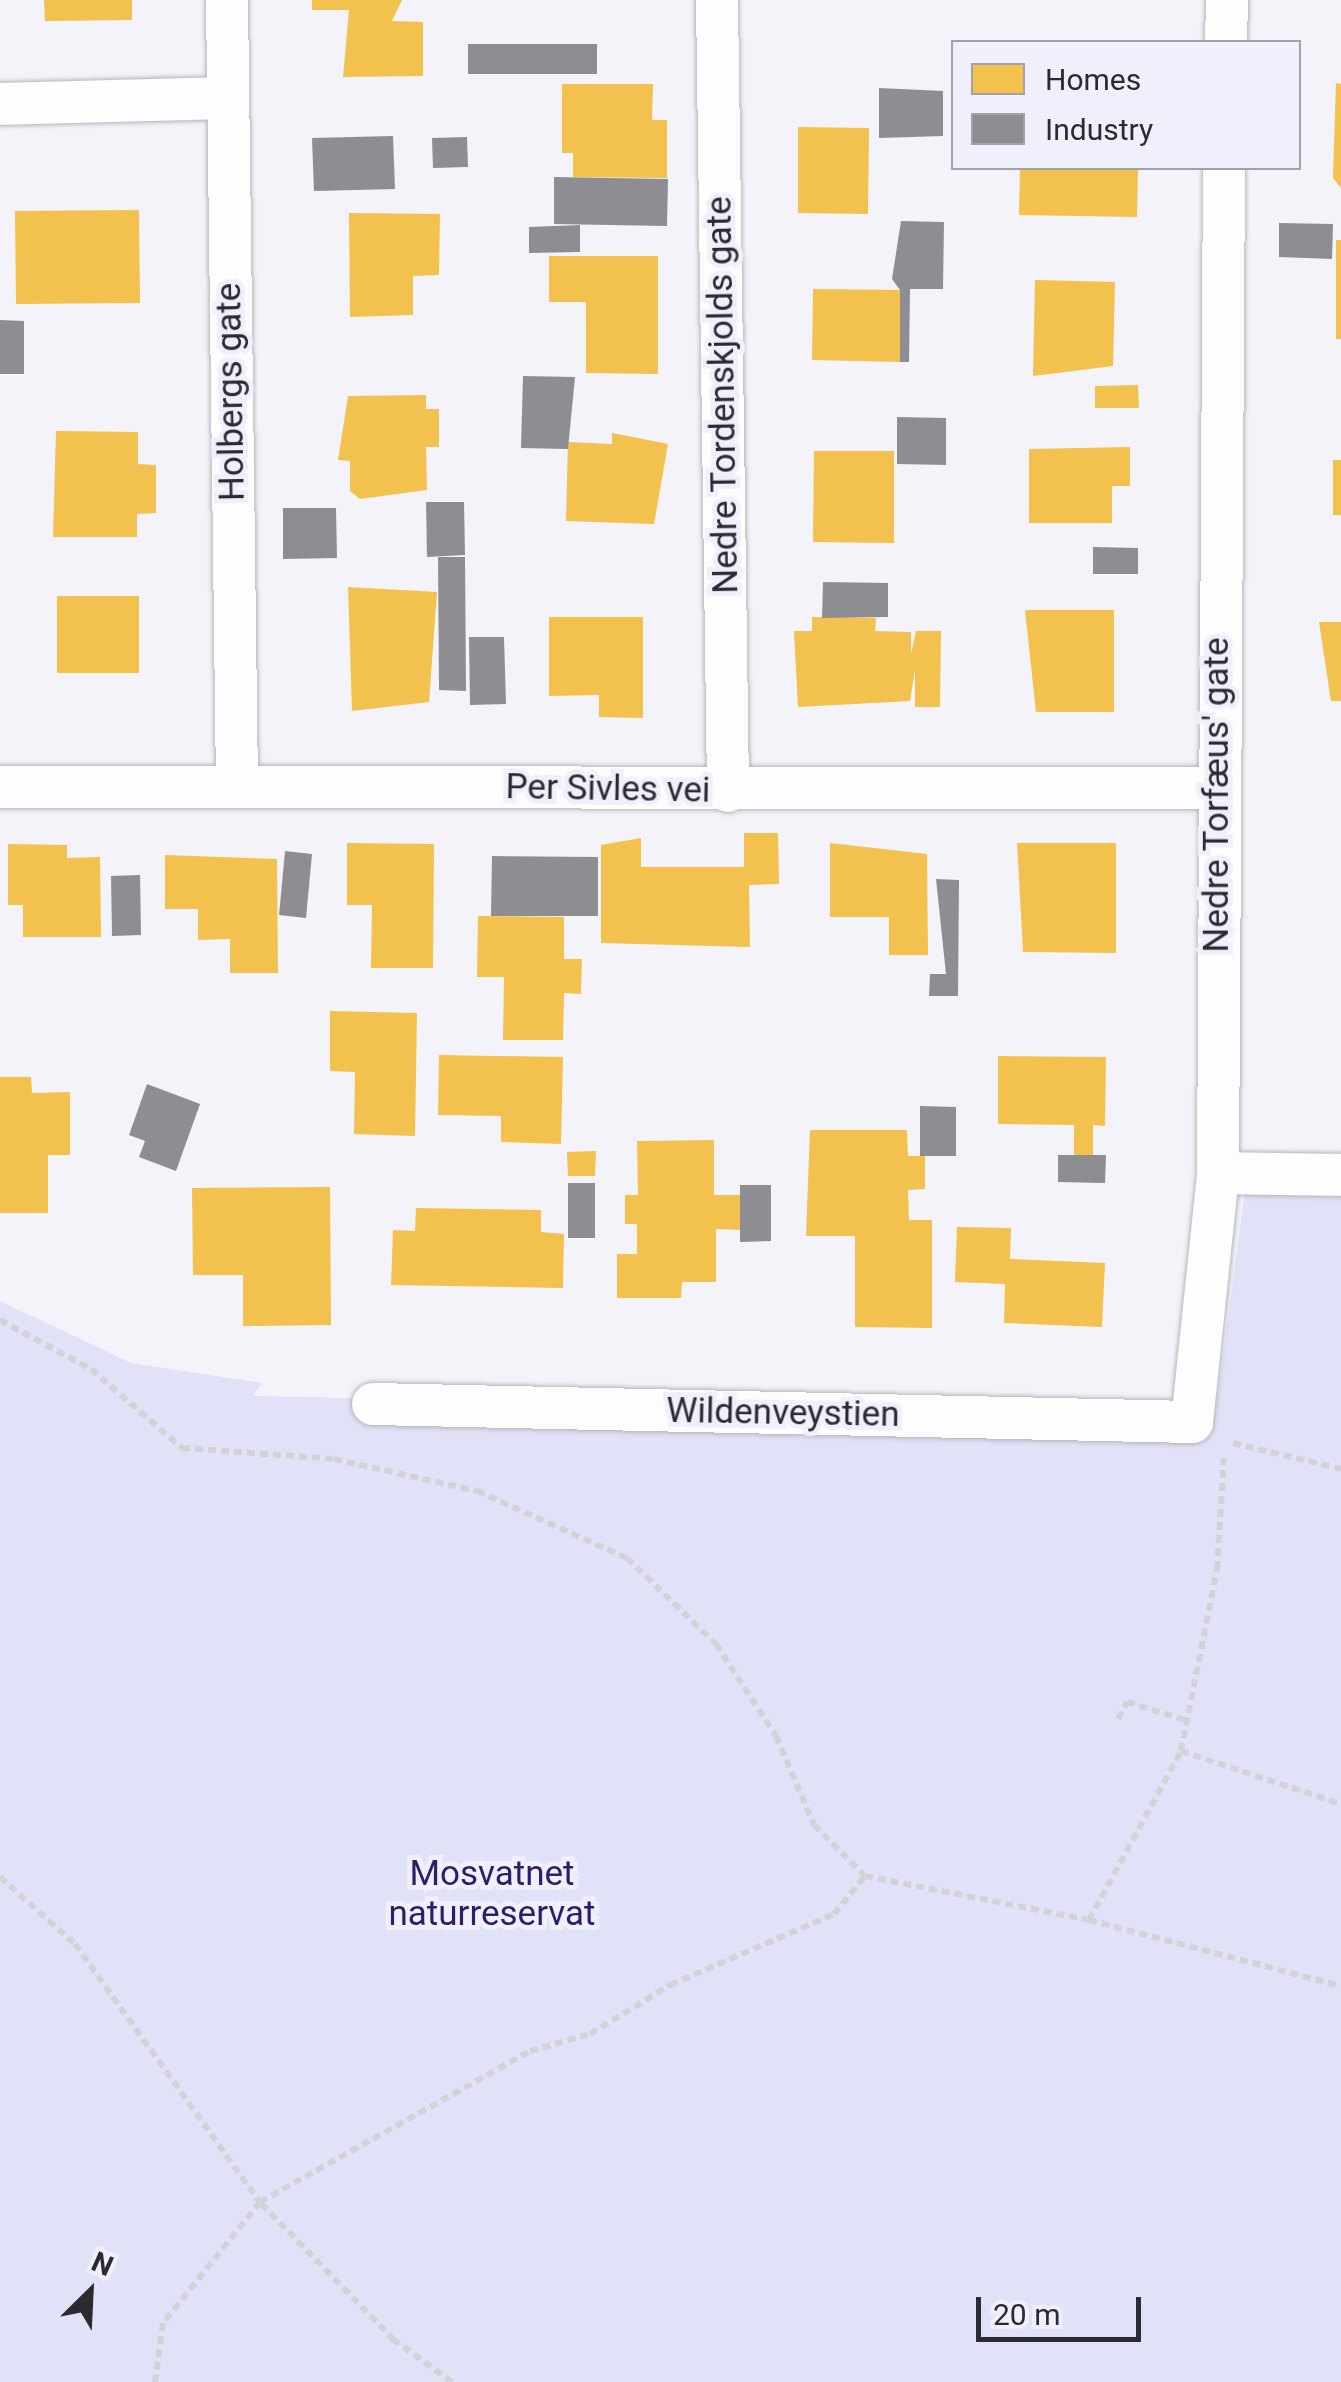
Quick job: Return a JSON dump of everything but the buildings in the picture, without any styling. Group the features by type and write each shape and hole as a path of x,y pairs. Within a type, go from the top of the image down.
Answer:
{"street":[{"name":"Holbergs gate","path":"227,0 237,784"},
{"name":"Nedre Tordenskjolds gate","path":"717,0 728,791"},
{"path":"1226,40 1227,0"},
{"path":"0,104 226,98"},
{"name":"Nedre Torfæus' gate","path":"1209,1431 1218,1173 1216,788 1224,170"},
{"name":"Per Sivles vei","path":"0,787 237,784 728,791 1216,788"},
{"path":"1218,1173 1341,1175"},
{"name":"Wildenveystien","path":"374,1404 1209,1431"}],"path":[{"path":"0,1320 91,1369 182,1448 334,1459 476,1491 627,1558 716,1644 776,1736 814,1825 865,1876 1089,1920 1341,1986"},
{"path":"1089,1920 1181,1751 1217,1570 1209,1431 1341,1469"},
{"path":"1118,1720 1127,1702 1185,1720"},
{"path":"1181,1751 1341,1804"},
{"path":"155,2382 163,2323 260,2202 530,2051 590,2034 670,1985 834,1914 865,1876"},
{"path":"0,1877 75,1944 260,2202 394,2340 452,2382"}],"green space":[{"name":"Mosvatnet naturreservat","path":"1341,1155 1341,2382 0,2382 0,1301 131,1363 262,1383 253,1396 1215,1417 1249,1160"}]}
